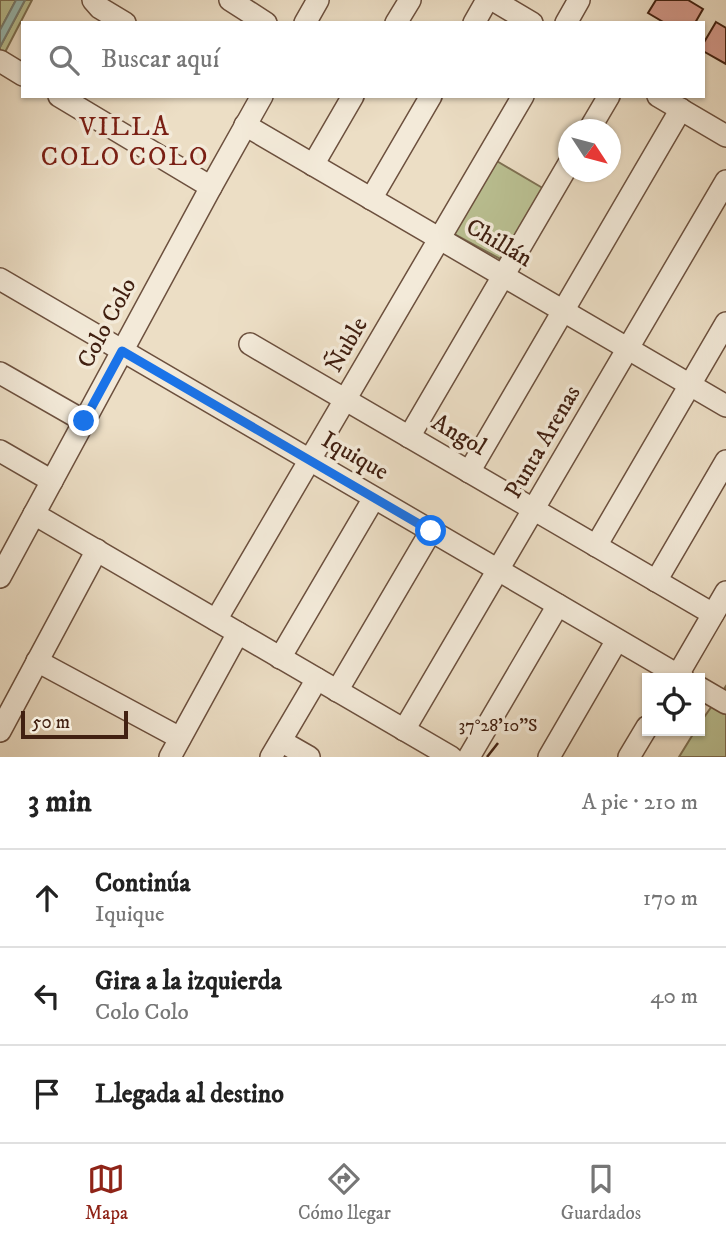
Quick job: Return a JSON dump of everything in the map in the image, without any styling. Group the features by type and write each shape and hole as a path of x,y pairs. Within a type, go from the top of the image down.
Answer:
{"street":[{"path":"93,0 100,8 122,21"},
{"path":"230,0 263,21"},
{"path":"306,21 318,0"},
{"path":"397,21 410,0"},
{"path":"475,21 487,0"},
{"path":"493,0 529,21"},
{"path":"567,21 579,0"},
{"path":"0,61 21,74"},
{"path":"61,98 211,187"},
{"name":"Colo Colo","path":"0,577 8,544 34,514 245,125 257,98"},
{"path":"313,165 352,98"},
{"path":"371,199 430,98"},
{"name":"Ñuble","path":"216,620 522,98"},
{"path":"595,119 607,98"},
{"path":"662,98 726,136"},
{"path":"469,472 681,109"},
{"name":"Chillán","path":"245,125 726,406"},
{"name":"Punta Arenas","path":"404,730 726,181"},
{"path":"409,437 559,182"},
{"name":"Iquique","path":"0,279 672,673"},
{"path":"596,546 726,323"},
{"name":"Angol","path":"250,344 713,614"},
{"path":"0,373 84,421"},
{"path":"0,451 52,481"},
{"path":"656,581 726,461"},
{"path":"280,657 374,498"},
{"path":"34,514 450,757"},
{"path":"337,691 431,531"},
{"path":"0,731 97,551"},
{"path":"681,673 726,592"},
{"path":"469,757 558,605"},
{"path":"170,757 238,633"},
{"path":"548,757 617,640"},
{"path":"37,661 180,738"},
{"path":"309,757 276,749 317,679"},
{"path":"705,691 726,703"},
{"path":"629,757 642,735"}],"green space":[{"path":"0,0 16,0 0,30"},
{"path":"25,0 32,0 2,58 0,47"},
{"path":"495,160 546,190 504,261 452,233"},
{"path":"726,686 726,757 679,757 692,736 705,736 705,716"}],"water":[{"path":"16,0 25,0 0,47 0,30"}],"building":[{"path":"656,0 688,0 703,9 696,21 662,21 648,13"},
{"path":"716,22 726,28 726,64 705,52 705,41"}],"district":[{"name":"VILLA COLO COLO","path":"125,142"}],"route":[{"path":"84,421 122,351 431,531"}]}
